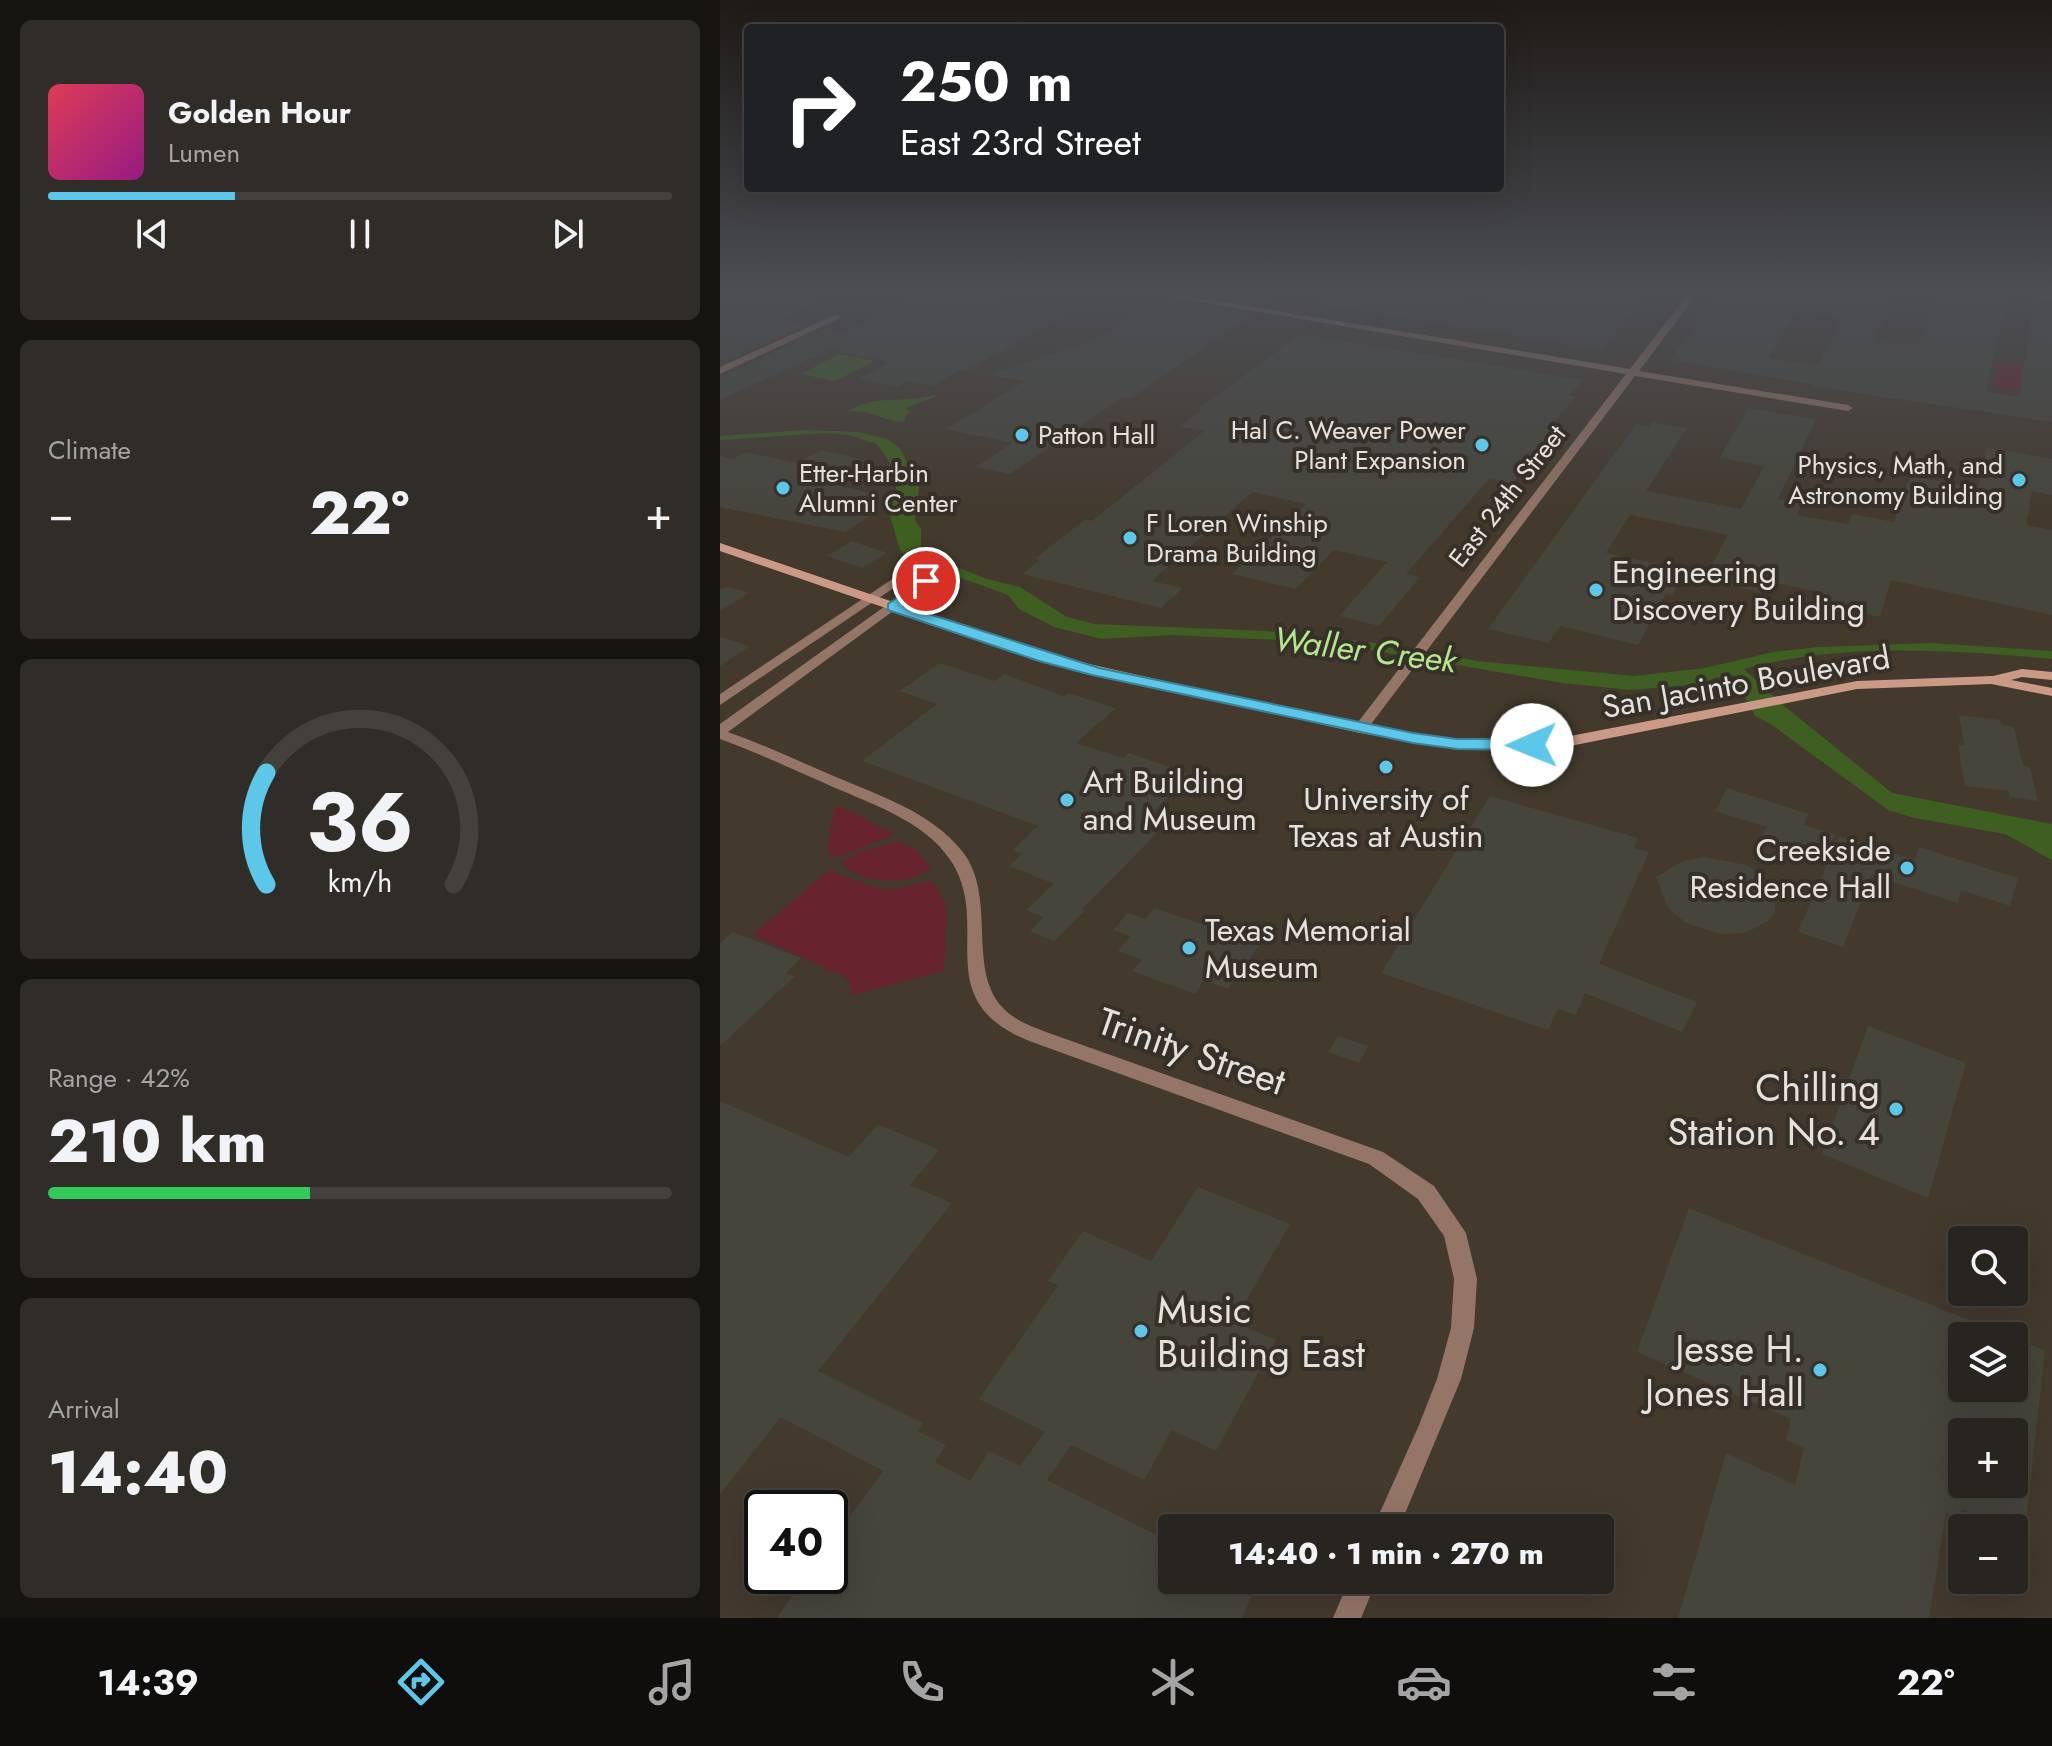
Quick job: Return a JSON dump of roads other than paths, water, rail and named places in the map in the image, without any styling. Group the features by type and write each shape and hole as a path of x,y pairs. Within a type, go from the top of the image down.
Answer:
{"street":[{"path":"1617,370 1848,408"},
{"name":"East 24th Street","path":"1360,729 1634,370"},
{"name":"San Jacinto Boulevard","path":"720,547 867,599 1085,669 1360,729 1457,744 1565,742 1857,685 1993,680 2022,673 2052,676"},
{"path":"720,701 906,574"},
{"path":"720,732 926,581"},
{"name":"San Jacinto Boulevard","path":"1993,680 2052,694"},
{"name":"Trinity Street","path":"720,732 869,797 937,835 957,857 971,885 979,975 984,995 995,1013 1019,1029 1376,1158 1421,1185 1457,1235 1466,1262 1467,1305 1462,1340 1451,1376 1392,1514"},
{"path":"1347,1618 1357,1594"}],"place":[{"name":"Patton Hall","path":"1022,435"},
{"name":"Hal C. Weaver Power Plant Expansion","path":"1482,445"},
{"name":"Physics, Math, and Astronomy Building","path":"2019,480"},
{"name":"Etter-Harbin Alumni Center","path":"783,488"},
{"name":"F Loren Winship Drama Building","path":"1130,538"},
{"name":"Engineering Discovery Building","path":"1596,590"},
{"name":"University of Texas at Austin","path":"1386,767"},
{"name":"Art Building and Museum","path":"1067,800"},
{"name":"Creekside Residence Hall","path":"1907,868"},
{"name":"Texas Memorial Museum","path":"1189,948"},
{"name":"Chilling Station No. 4","path":"1896,1109"},
{"name":"Music Building East","path":"1141,1331"},
{"name":"Jesse H. Jones Hall","path":"1820,1370"}],"water label":[{"name":"Waller Creek","path":"1365,650"}]}
